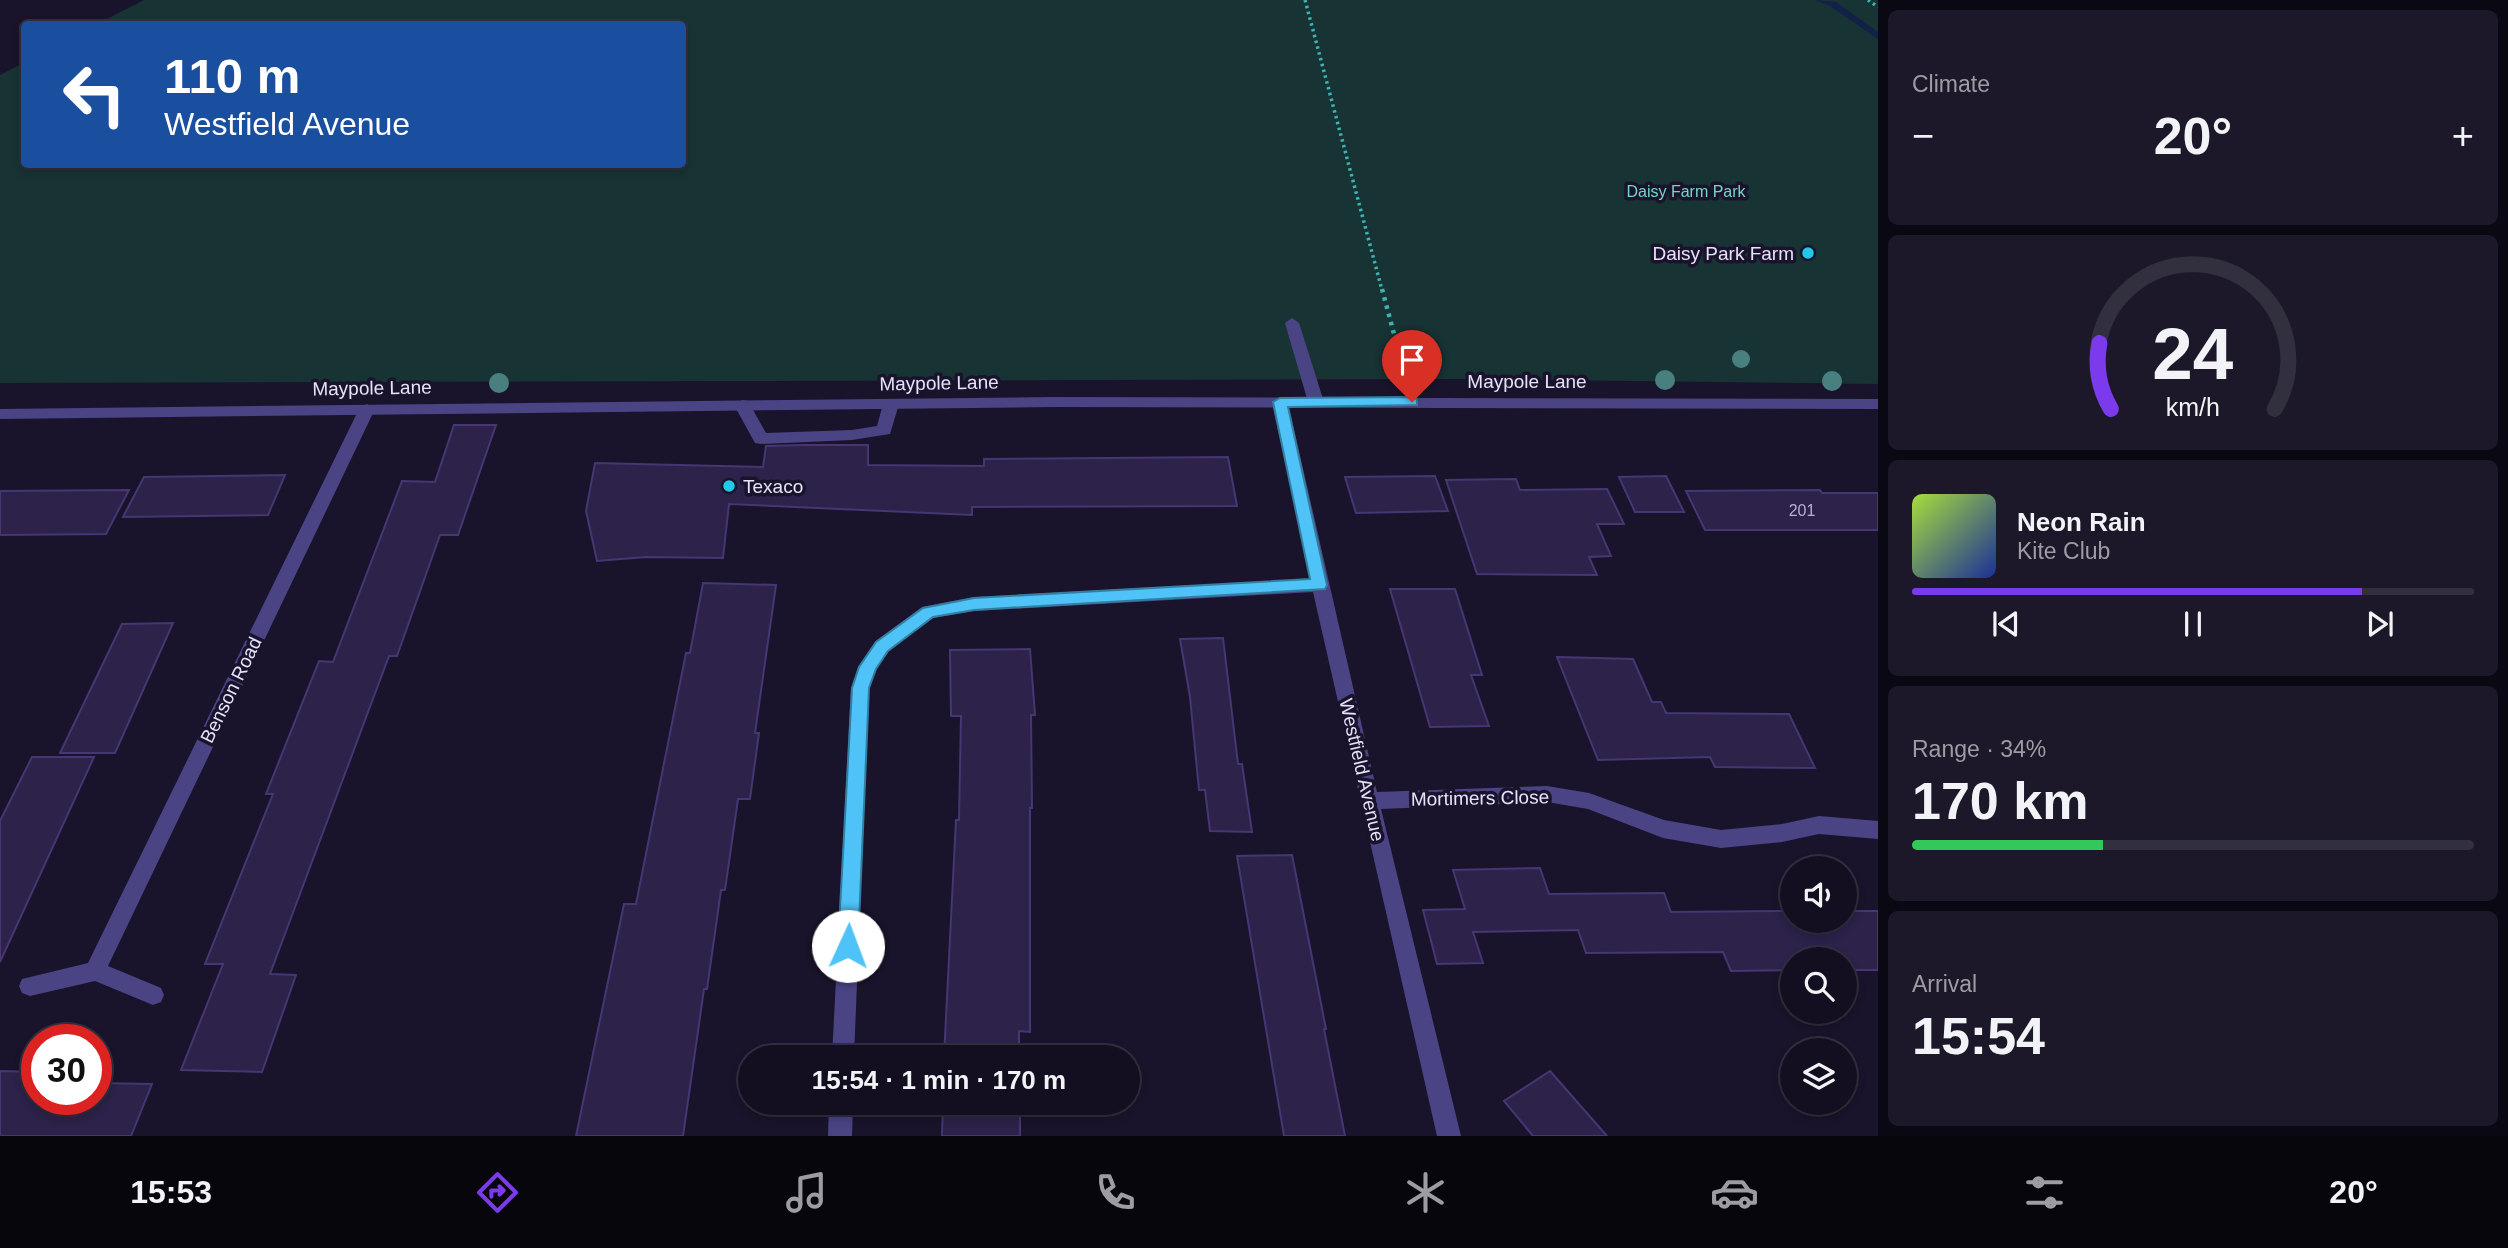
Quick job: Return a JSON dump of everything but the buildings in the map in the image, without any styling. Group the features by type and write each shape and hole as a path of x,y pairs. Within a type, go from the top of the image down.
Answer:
{"street":[{"path":"1292,323 1316,402"},
{"name":"Westfield Avenue","path":"1280,402 1368,801 1448,1136"},
{"name":"Maypole Lane","path":"0,414 891,404 1878,404"},
{"path":"742,405 761,439 852,436 884,430 891,404"},
{"name":"Benson Road","path":"95,971 367,409"},
{"path":"844,1045 860,688 868,667 882,646 928,612 974,604 1319,585"},
{"name":"Mortimers Close","path":"1368,801 1547,794 1589,801 1663,829 1721,839 1782,833 1819,825 1878,830"},
{"path":"30,986 95,971 153,995"},
{"path":"840,1136 841,1115"}],"path":[{"path":"1305,0 1412,402"},
{"path":"1868,0 1878,7"}],"green space":[{"name":"Daisy Farm Park","path":"144,0 1878,0 1878,384 1472,379 0,383 0,75 21,64 21,168 686,168 686,21 103,21"}],"waterway":[{"path":"1820,0 1833,4 1878,36"}],"place":[{"name":"Daisy Park Farm","path":"1808,253"},
{"name":"Texaco","path":"729,486"}],"route":[{"path":"848,946 860,688 868,667 882,646 928,612 974,604 1319,585 1280,402 1412,402"}]}
